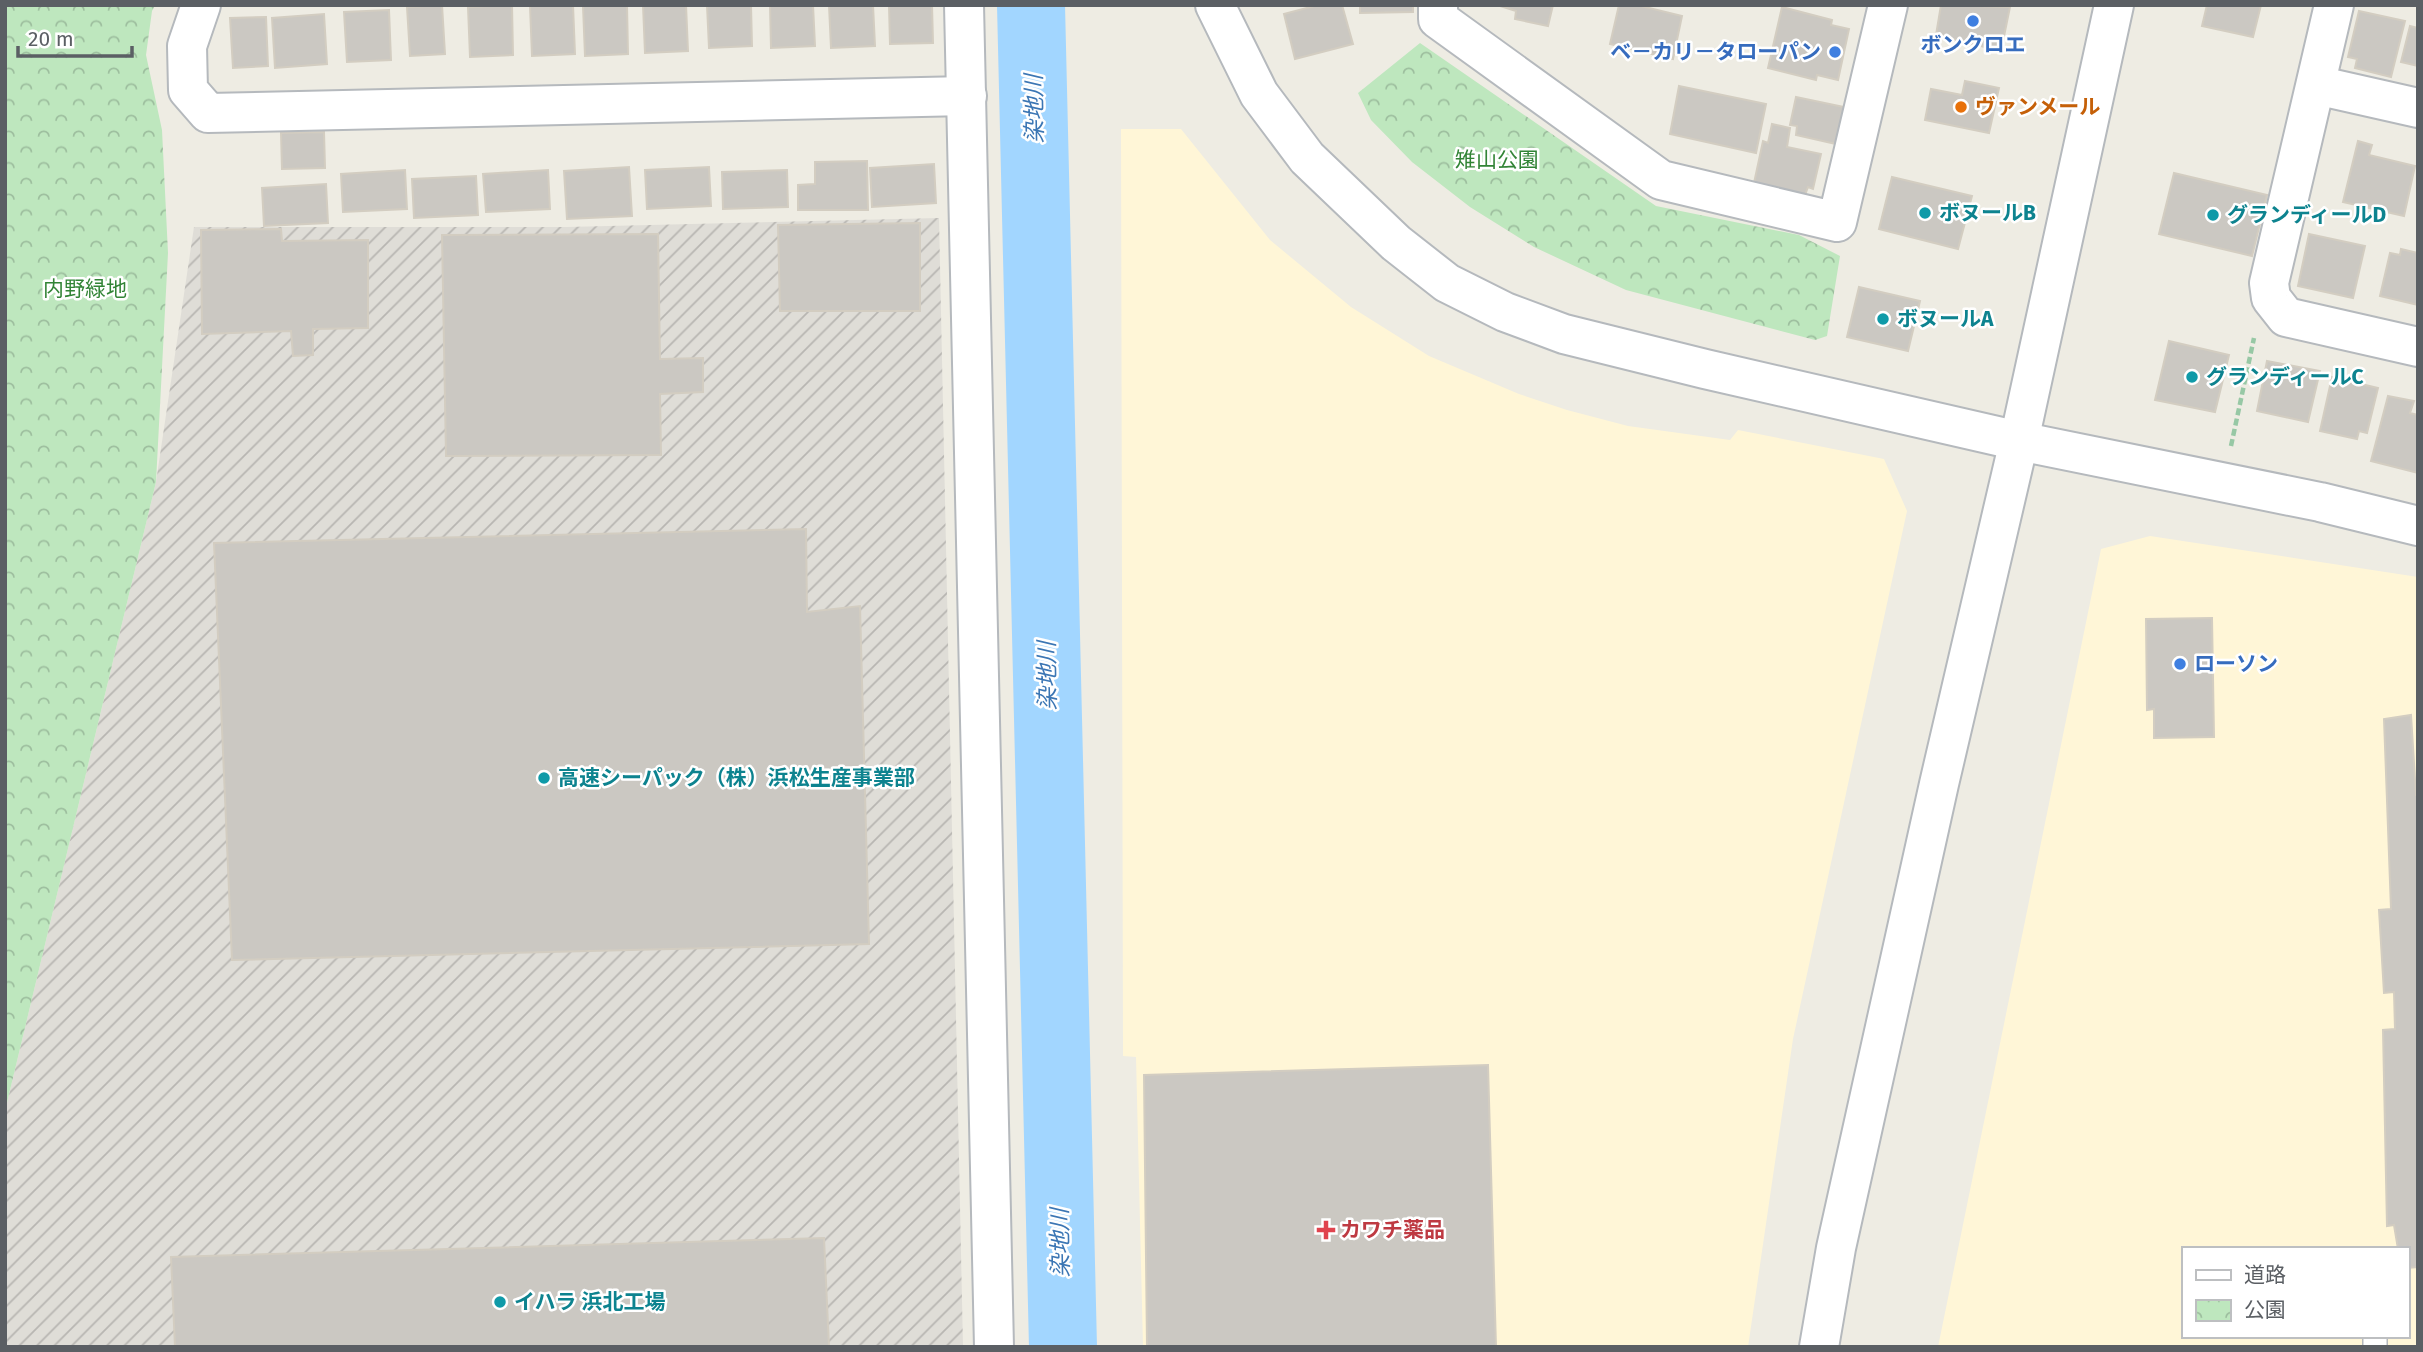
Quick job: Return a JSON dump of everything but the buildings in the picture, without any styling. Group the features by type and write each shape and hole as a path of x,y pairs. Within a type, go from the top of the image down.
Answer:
{"street":[{"path":"201,5 187,46 188,90 208,113 967,96"},
{"path":"964,5 994,1347"},
{"path":"1215,5 1259,94 1307,158 1396,243 1447,283 1505,312 1564,334 2019,441 2320,502 2418,526"},
{"path":"1438,5 1438,19 1661,180 1838,222 1888,5"},
{"path":"1819,1347 1842,1220 2019,441 2114,5"},
{"path":"2334,5 2269,283 2271,298 2286,317 2418,347"},
{"path":"2316,85 2418,108"}],"path":[{"path":"2231,447 2256,330"}],"shaded area":[{"path":"1121,129 1181,129 1270,240 1351,307 1429,356 1519,394 1628,426 1730,440 1738,430 1884,459 1907,511 1793,1039 1748,1347 1143,1347 1136,1057 1123,1056"},
{"path":"939,218 963,1347 5,1347 5,1111 156,482 194,227 567,227"},
{"path":"2150,536 2418,577 2418,1347 1938,1347 2101,549"}],"green space":[{"name":"内野緑地","path":"5,5 155,5 146,55 162,130 168,253 156,482 5,1111"},
{"name":"雉山公園","path":"1420,43 1656,206 1799,235 1840,256 1827,336 1815,340 1626,290 1534,247 1470,207 1412,162 1371,120 1358,93"}],"waterway":[{"name":"染地川","path":"1031,5 1063,1347"}],"place":[{"name":"ボンクロエ","path":"1973,21"},
{"name":"ベ－カリ－タローパン","path":"1835,52"},
{"name":"ヴァンメール","path":"1961,107"},
{"name":"ボヌールB","path":"1925,213"},
{"name":"グランディールD","path":"2213,215"},
{"name":"ボヌールA","path":"1883,319"},
{"name":"グランディールC","path":"2192,377"},
{"name":"ローソン","path":"2180,664"},
{"name":"高速シーパック（株）浜松生産事業部","path":"544,778"},
{"name":"カワチ薬品","path":"1326,1230"},
{"name":"イハラ 浜北工場","path":"500,1302"}]}
